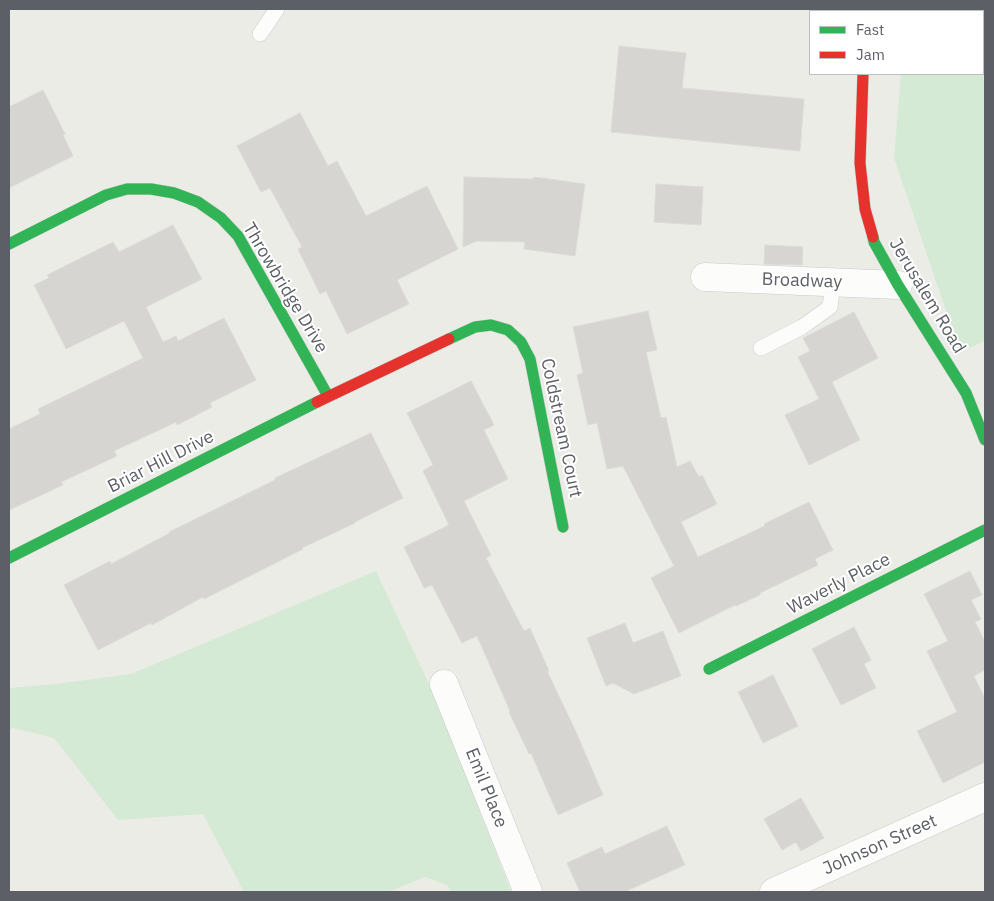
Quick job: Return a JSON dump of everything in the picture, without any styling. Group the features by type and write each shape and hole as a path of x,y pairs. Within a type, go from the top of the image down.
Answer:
{"street":[{"name":"Jerusalem Road","path":"863,75 860,163 865,209 874,242 898,285 966,393 985,440"},
{"name":"Throwbridge Drive","path":"9,244 106,195 127,189 151,189 174,193 198,202 221,218 238,236 328,396"},
{"name":"Broadway","path":"705,277 898,285"},
{"name":"Coldstream Court","path":"328,396 475,327 491,324 508,330 521,342 530,359 563,526"},
{"name":"Briar Hill Drive","path":"9,558 328,396"},
{"name":"Waverly Place","path":"708,669 985,530"},
{"name":"Emil Place","path":"444,684 528,892"},
{"name":"Johnson Street","path":"774,892 985,798"}],"lane":[{"path":"260,34 277,9"},
{"path":"761,348 802,327 830,306 832,282"}],"green space":[{"path":"985,9 985,341 960,352 894,158 901,75 984,75 984,10 906,10"},
{"path":"376,571 437,701 511,892 452,892 447,885 425,877 388,892 244,892 203,814 118,820 54,738 13,728 9,730 9,688 131,674"}],"building":[{"path":"619,46 686,53 682,88 804,99 800,151 611,132"},
{"path":"43,90 65,134 63,135 73,156 9,188 9,107"},
{"path":"300,113 328,166 337,161 366,216 427,186 458,249 397,280 409,304 347,334 326,291 320,294 298,249 302,247 270,188 261,192 237,146"},
{"path":"464,177 533,179 534,177 585,184 575,256 524,249 525,242 477,241 463,247"},
{"path":"656,184 703,187 701,225 654,222"},
{"path":"173,225 202,279 146,307 163,342 176,336 178,341 224,318 256,380 210,403 212,407 177,425 176,422 114,451 117,456 61,482 63,485 9,510 9,429 40,414 38,409 143,358 124,321 66,349 34,285 49,278 47,275 113,242 119,252"},
{"path":"765,245 803,247 802,265 764,264"},
{"path":"648,311 657,350 646,352 661,418 666,417 677,467 690,461 699,477 702,475 717,504 681,522 698,557 765,526 764,524 809,502 833,550 815,559 818,565 679,633 651,578 674,566 623,466 607,469 597,423 588,425 577,375 583,373 573,327"},
{"path":"854,312 878,358 832,382 860,440 809,465 785,415 819,399 798,357 810,351 803,338"},
{"path":"471,381 494,425 484,430 508,479 464,501 491,555 486,558 524,631 530,628 549,671 547,671 603,795 558,815 531,753 529,754 509,712 477,636 462,643 432,585 424,588 404,547 449,525 423,471 433,465 407,413"},
{"path":"371,433 403,498 204,599 203,597 152,625 151,623 98,650 64,585 110,561 111,564 169,532 275,480 275,478"},
{"path":"970,571 982,595 971,600 981,619 975,622 985,642 985,670 974,676 985,699 985,762 943,783 917,731 957,712 927,651 948,641 924,594"},
{"path":"625,623 633,643 663,631 681,676 634,694 613,683 606,686 587,638"},
{"path":"854,627 871,660 864,664 876,688 841,705 812,649"},
{"path":"773,675 798,726 763,743 738,692"},
{"path":"801,798 824,838 801,851 796,842 782,850 764,819"},
{"path":"667,826 685,865 624,892 580,892 567,863 602,847 605,854"}],"traffic: fast":[{"path":"9,244 106,195 127,189 151,189 174,193 198,202 221,218 238,236 328,396"},
{"path":"873,237 898,285 966,393 985,440"},
{"path":"449,339 475,327 491,325 508,330 521,342 530,359 563,527"},
{"path":"9,558 317,402"},
{"path":"709,669 985,530"}],"traffic: jam":[{"path":"863,75 860,163 865,209 873,237"},
{"path":"317,402 449,339"}]}
